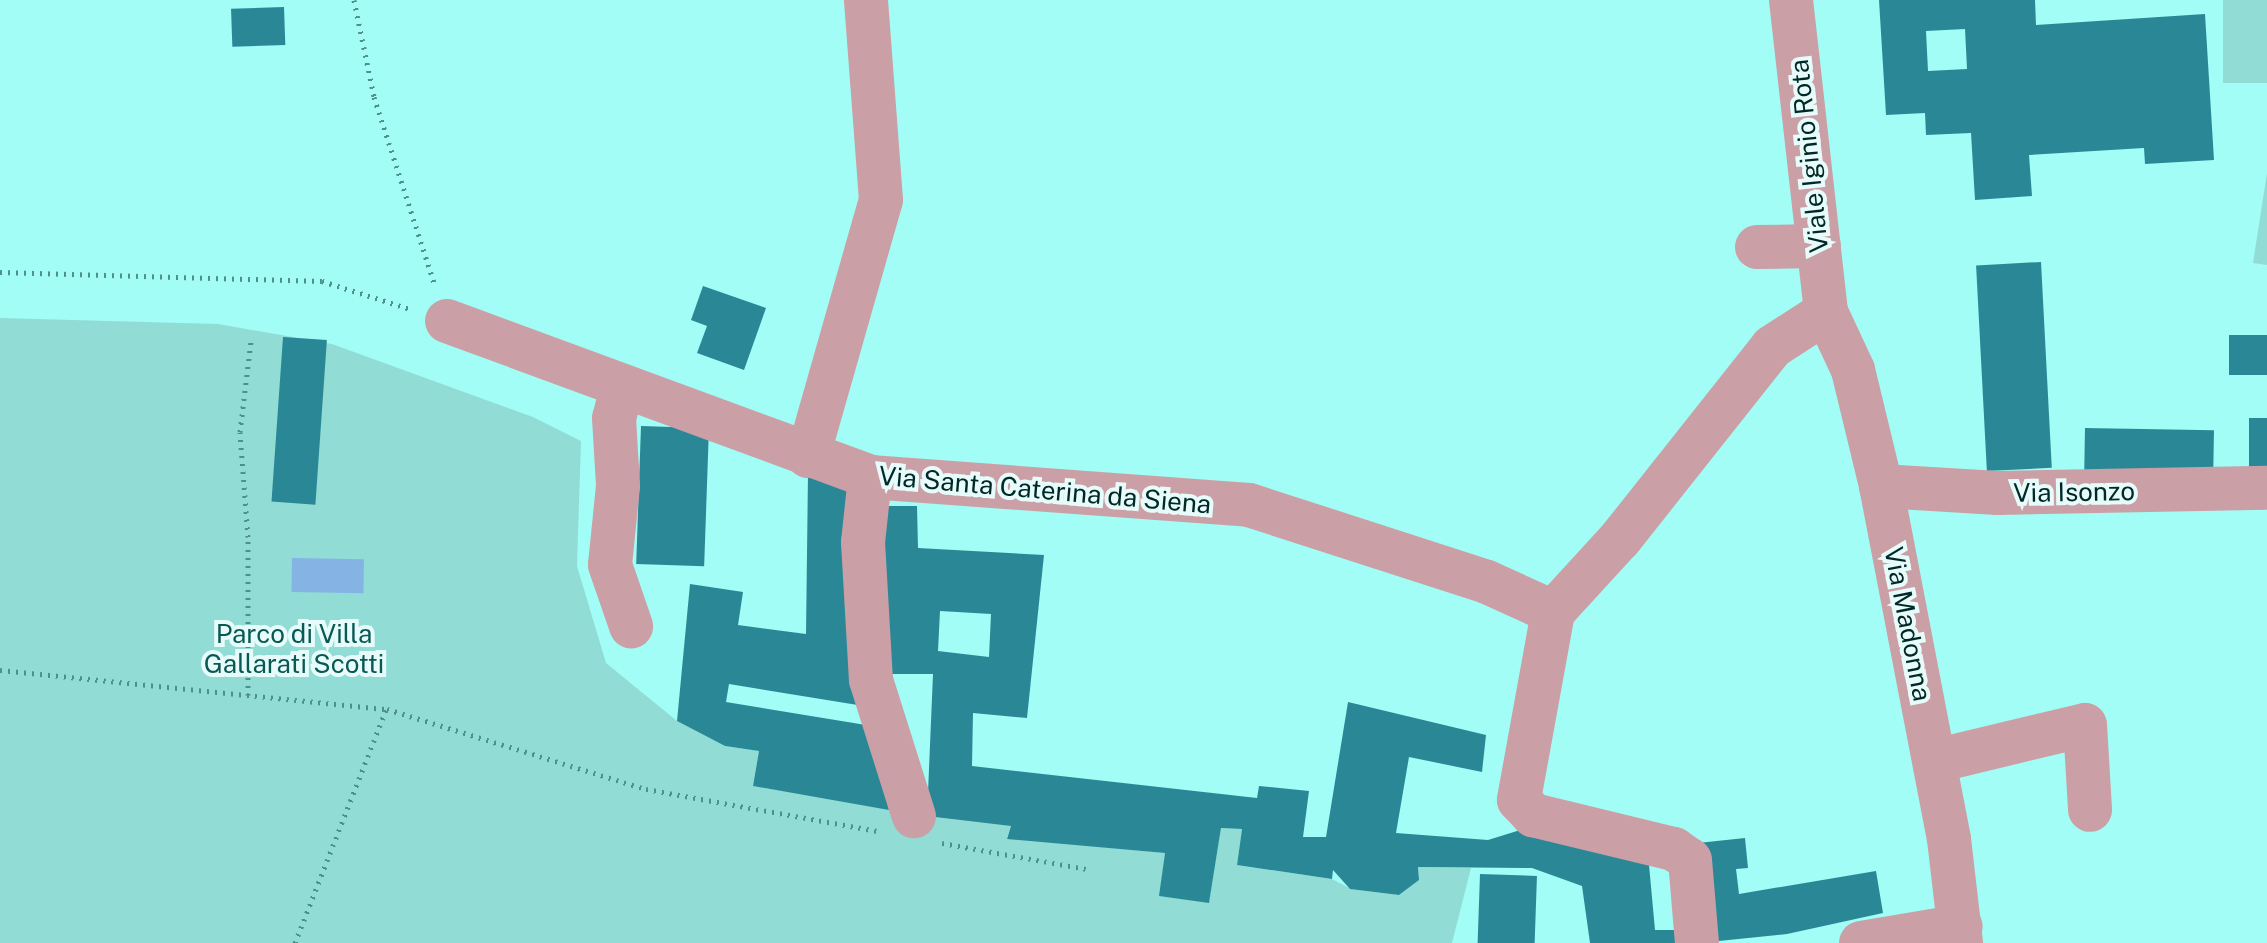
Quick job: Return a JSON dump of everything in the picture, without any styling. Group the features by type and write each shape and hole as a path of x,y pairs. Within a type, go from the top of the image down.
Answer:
{"street":[{"path":"808,456 881,200 866,0"},
{"name":"Viale Iginio Rota","path":"1791,0 1826,312"},
{"path":"1757,247 1819,246"},
{"path":"1697,943 1690,860 1674,849 1533,815 1519,800 1553,612 1620,539 1772,347 1826,312"},
{"name":"Via Madonna","path":"1826,312 1853,370 1881,486 1935,761 1961,934"},
{"name":"Via Santa Caterina da Siena","path":"447,321 870,477 1249,505 1487,582 1553,612"},
{"path":"622,387 614,418 618,486 610,565 631,626"},
{"path":"870,477 863,542 871,680 908,829"},
{"name":"Via Isonzo","path":"1881,486 1998,493 2267,488"},
{"path":"1935,761 2085,725 2090,810"},
{"path":"1861,943 1961,934"}],"path":[{"path":"354,0 374,97 447,321"},
{"path":"0,272 322,281 447,321"},
{"path":"248,695 248,537 240,432 251,341"},
{"path":"0,670 387,709 646,789 908,829 1086,869"},
{"path":"295,943 387,709"}],"green space":[{"path":"2223,0 2267,0 2267,83 2223,83"},
{"path":"2267,173 2267,265 2253,263"},
{"name":"Parco di Villa Gallarati Scotti","path":"0,318 218,324 332,344 533,417 581,441 577,566 606,663 677,721 725,746 759,751 753,786 1011,826 1007,838 1165,853 1160,896 1209,902 1221,828 1242,829 1237,865 1332,879 1351,889 1399,895 1419,880 1418,867 1471,868 1452,943 0,943"}],"shaded area":[{"path":"292,558 364,559 363,593 291,592"}],"building":[{"path":"1879,0 2035,0 2036,25 2205,14 2214,160 2145,164 2144,148 2029,155 2032,196 1975,200 1971,133 1926,135 1925,113 1886,115","holes":["1965,29 1967,69 1928,71 1926,31"]},
{"path":"284,7 285,45 232,47 231,9"},
{"path":"2041,262 2052,468 1987,471 1976,265"},
{"path":"703,286 766,308 744,370 697,353 707,326 691,320"},
{"path":"2229,335 2267,335 2267,375 2229,375"},
{"path":"283,337 327,340 315,505 271,502"},
{"path":"2249,418 2267,418 2267,482 2249,482"},
{"path":"641,426 709,428 704,566 636,564"},
{"path":"2085,428 2214,430 2213,476 2084,474"},
{"path":"808,473 857,482 870,707 729,684 726,702 872,726 889,810 753,786 759,751 725,746 677,721 690,584 743,592 738,625 806,634"},
{"path":"870,506 917,506 918,548 1044,555 1027,718 973,713 972,766 1257,798 1259,786 1309,791 1303,837 1326,837 1348,702 1486,735 1482,772 1409,757 1396,833 1488,840 1540,824 1648,854 1655,930 1684,930 1685,943 1590,943 1582,886 1532,868 1418,867 1419,880 1399,895 1350,889 1333,870 1332,879 1237,865 1242,829 1221,828 1209,903 1159,896 1165,853 1007,839 1011,826 927,816 933,674 875,674","holes":["940,611 991,614 989,657 938,651"]},
{"path":"1745,838 1748,868 1736,869 1739,894 1876,871 1883,913 1787,934 1709,942 1698,843"},
{"path":"1480,874 1537,876 1535,943 1478,943"}]}
